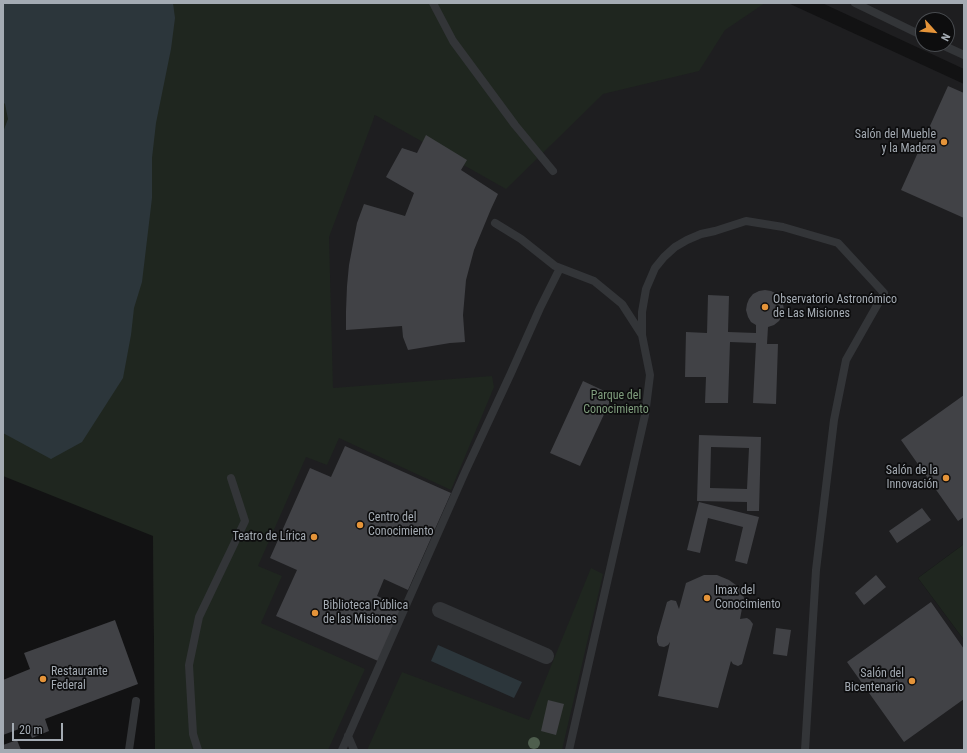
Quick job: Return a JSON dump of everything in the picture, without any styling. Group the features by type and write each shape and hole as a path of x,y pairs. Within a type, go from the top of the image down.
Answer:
{"street":[{"path":"440,610 546,656"}],"lane":[{"path":"433,3 453,41 515,125 553,171"},
{"path":"855,3 915,32"},
{"path":"569,750 645,415 650,375 642,335 642,312 646,289 655,268 675,247 701,234 746,221 783,227 838,243 884,293 846,360 834,420 816,570 805,750"},
{"path":"495,223 521,239 555,266 594,281 622,304 642,335"},
{"path":"342,750 465,472 540,308 560,268"},
{"path":"198,750 193,734 189,665 199,617 245,521 231,478"},
{"path":"129,750 136,701"},
{"path":"348,736 354,750"}],"shaded area":[{"path":"3,3 765,3 725,30 699,71 603,94 506,189 375,115 329,237 333,388 492,376 494,387 451,490 339,438 327,465 306,457 258,566 282,576 261,623 365,669 328,750 155,750 153,536 3,476"},
{"path":"3,3 173,3 175,18 171,49 156,123 152,158 152,198 142,282 134,308 131,335 123,378 82,442 51,459 3,433 3,132 8,119 5,104 3,102"},
{"name":"Parque del Conocimiento","path":"434,3 788,3 964,84 964,544 918,578 964,640 964,750 155,750 153,536"},
{"path":"822,3 964,3 964,69 927,52 955,52 955,12 915,12 915,46"},
{"path":"964,544 964,640 918,578"},
{"path":"591,568 603,574 562,750 368,750 402,672 529,720"},
{"path":"438,645 522,682 514,698 431,661"}],"building":[{"name":"Salón del Mueble y la Madera","path":"948,86 964,93 964,218 901,190"},
{"path":"426,135 467,160 461,170 498,194 474,250 466,280 463,315 465,342 408,350 403,337 402,326 346,330 347,286 349,265 357,223 364,204 405,216 414,193 386,177 402,148 417,153"},
{"path":"765,290 777,294 781,298 784,310 779,321 768,327 767,344 778,344 776,404 753,403 756,343 730,342 728,403 705,403 706,377 685,377 686,332 707,333 708,295 729,296 728,332 756,333 756,325 751,322 748,317 746,310 747,304 753,294"},
{"path":"583,381 613,395 580,466 550,453"},
{"name":"Salón de la Innovación","path":"964,395 964,517 958,521 901,440"},
{"path":"699,435 761,437 759,511 747,511 747,502 697,501","holes":["711,447 749,448 747,489 710,488"]},
{"name":"Centro del Conocimiento","path":"345,446 451,493 408,590 384,579 377,596 402,607 378,661 276,616 297,570 270,558 310,468 331,477"},
{"path":"699,502 759,517 747,564 735,561 743,527 708,518 700,553 687,550"},
{"path":"922,508 931,520 897,543 889,531"},
{"path":"704,575 717,575 729,580 740,588 744,598 740,619 747,618 753,624 742,664 738,666 733,664 731,661 718,708 658,696 670,642 664,647 659,646 657,642 657,637 667,602 671,600 676,601 679,609 686,583"},
{"path":"876,575 886,587 864,605 855,593"},
{"name":"Salón del Bicentenario","path":"931,602 964,649 964,699 904,742 847,662"},
{"path":"115,620 138,684 45,719 49,731 32,738 27,726 3,735 3,680 30,669 24,653"},
{"path":"776,628 791,630 787,656 773,654"},
{"path":"548,700 564,704 556,735 541,731"},
{"path":"17,740 21,750 3,750 3,745"}],"place":[{"name":"Salón del Mueble y la Madera","path":"944,142"},
{"name":"Observatorio Astronómico de Las Misiones","path":"765,307"},
{"name":"Salón de la Innovación","path":"946,478"},
{"name":"Centro del Conocimiento","path":"360,525"},
{"name":"Teatro de Lírica","path":"314,537"},
{"name":"Imax del Conocimiento","path":"707,598"},
{"name":"Biblioteca Pública de las Misiones","path":"315,613"},
{"name":"Restaurante Federal","path":"43,679"},
{"name":"Salón del Bicentenario","path":"912,681"}]}
